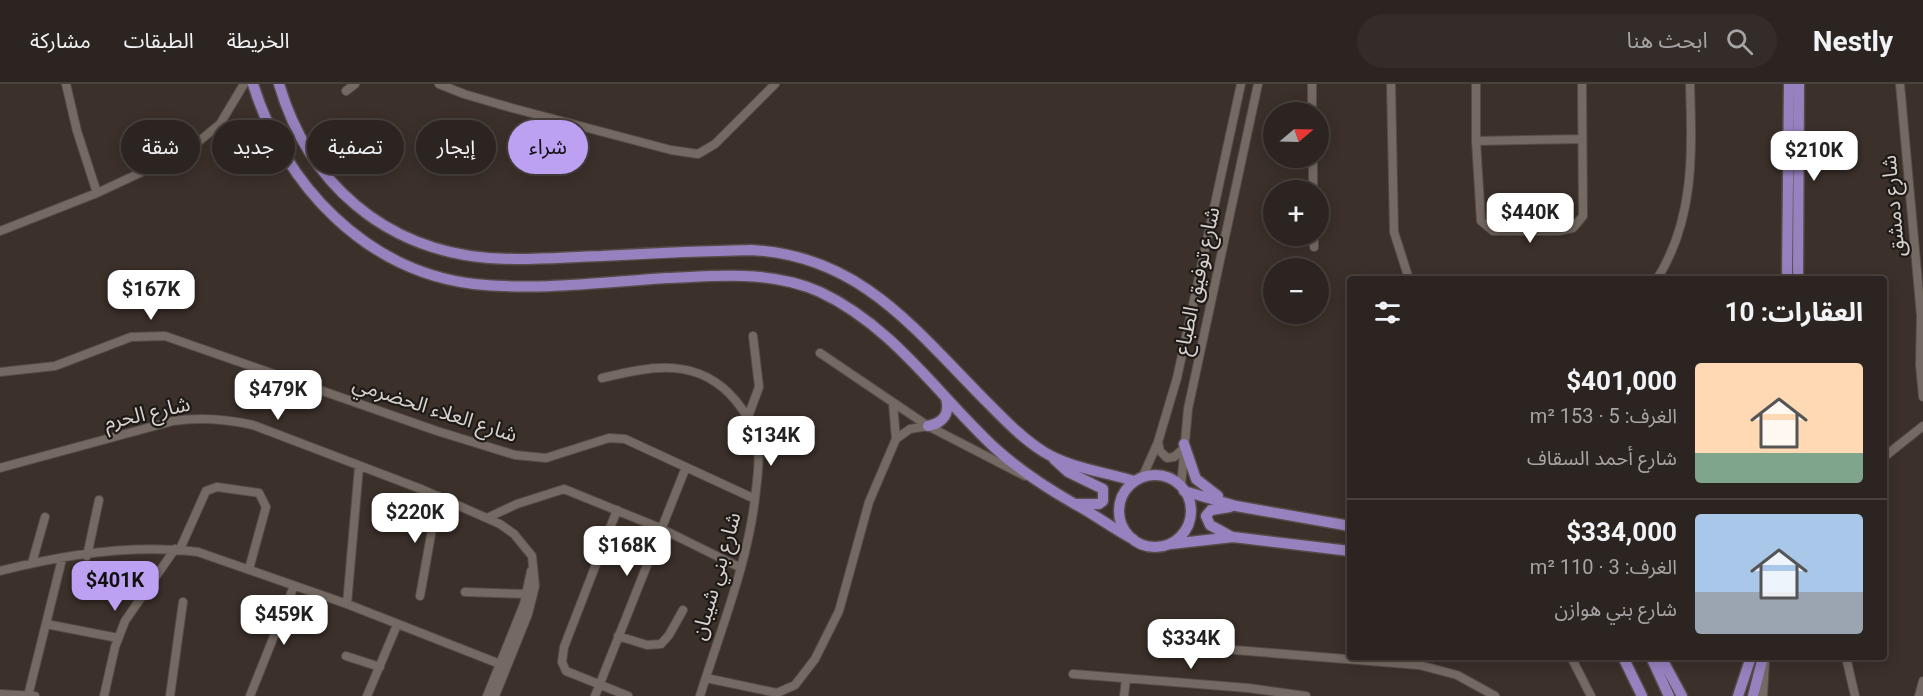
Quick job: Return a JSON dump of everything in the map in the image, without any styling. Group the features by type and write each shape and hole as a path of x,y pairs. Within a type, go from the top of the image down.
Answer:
{"main road":[{"path":"253,84 260,105 285,158 317,200 358,238 404,265 454,280 498,285 740,275 783,280 818,291 862,316 994,447 1037,481 1148,546 1233,537 1347,551"},
{"path":"279,84 290,116 317,164 357,208 398,233 433,248 485,258 529,259 751,250 809,259 850,277 914,326 1012,427 1052,456 1068,472 1103,489 1103,501 1099,504 1074,503"},
{"path":"1787,276 1789,84"},
{"path":"1798,276 1799,84"},
{"path":"928,426 943,420 947,413 946,397"},
{"path":"1183,446 1200,485 1236,506"},
{"path":"1052,456 1138,480 1163,476 1183,489 1236,506 1347,525"},
{"path":"1133,538 1123,525 1120,508 1125,492 1138,480"},
{"path":"1164,545 1179,537 1188,523 1190,506 1183,489"},
{"path":"1233,537 1214,528 1206,516 1214,509 1236,506"},
{"path":"1624,660 1642,696"},
{"path":"1652,660 1669,696"},
{"path":"1664,660 1682,696"},
{"path":"1738,695 1750,660"},
{"path":"1753,696 1763,660"}],"street":[{"path":"66,84 77,131 97,193"},
{"path":"0,231 97,193 196,146 220,124 244,84"},
{"path":"346,91 355,84"},
{"path":"439,84 513,108 671,150 698,154 715,144 775,84"},
{"name":"شارع توفيق الطباع","path":"1138,480 1158,442 1177,378 1241,84"},
{"name":"شارع توفيق الطباع","path":"1183,489 1183,446 1212,294 1258,84"},
{"path":"1312,84 1312,102"},
{"path":"1391,84 1394,232 1408,276"},
{"path":"1476,84 1479,215 1484,226 1493,231 1559,231 1573,228 1583,216 1582,84"},
{"path":"1659,276 1675,245 1689,193 1690,84"},
{"name":"شارع دمشق","path":"1900,84 1922,316 1920,365 1923,397"},
{"path":"1476,141 1582,139"},
{"name":"شارع العلاء الحضرمي","path":"0,372 55,366 131,337 165,336 437,431 515,454 546,458 618,437 755,499"},
{"path":"748,417 759,387 753,336"},
{"path":"820,353 928,426 1037,481"},
{"name":"شارع بني شيبان","path":"602,378 658,368 690,369 724,389 748,417 759,456 750,538 700,696"},
{"path":"706,678 777,693 789,689 805,672 823,644 839,611 869,502 896,439 893,404"},
{"name":"شارع الحرم","path":"0,469 172,421 196,418 253,425 438,496 487,518 508,529 528,550"},
{"path":"896,439 910,429 928,426"},
{"path":"1887,455 1923,426"},
{"path":"1158,442 1160,451 1167,458 1174,457 1183,446"},
{"path":"347,604 359,467"},
{"path":"596,696 660,528 686,467"},
{"path":"104,696 118,638 125,621 178,549 206,491 217,487 259,493 266,507 249,569"},
{"path":"487,518 517,504 564,489 660,528 741,568"},
{"path":"420,596 438,496"},
{"path":"87,555 99,500"},
{"path":"617,510 562,657 563,666 568,673 628,696"},
{"path":"32,562 45,517"},
{"path":"0,571 32,562 87,555 178,549 198,552 347,604 502,665"},
{"path":"495,696 502,665 527,594 531,569 528,550"},
{"path":"487,696 528,614 535,586 534,564 528,550"},
{"path":"28,696 62,559"},
{"path":"250,696 294,586"},
{"path":"465,592 527,594"},
{"path":"170,696 183,602"},
{"path":"618,636 647,645 661,644 669,636 683,610"},
{"path":"46,624 118,638"},
{"path":"367,696 397,625"},
{"path":"1173,645 1347,659"},
{"path":"346,656 380,667"},
{"path":"1358,660 1419,665 1457,675 1493,695"},
{"path":"1573,660 1591,696"},
{"path":"1763,696 1764,660"},
{"path":"1847,660 1855,696"},
{"path":"1073,674 1306,696"},
{"path":"1124,696 1126,679"},
{"path":"1919,696 1923,681"},
{"path":"1849,696 1853,683"},
{"path":"0,694 35,696"}]}
